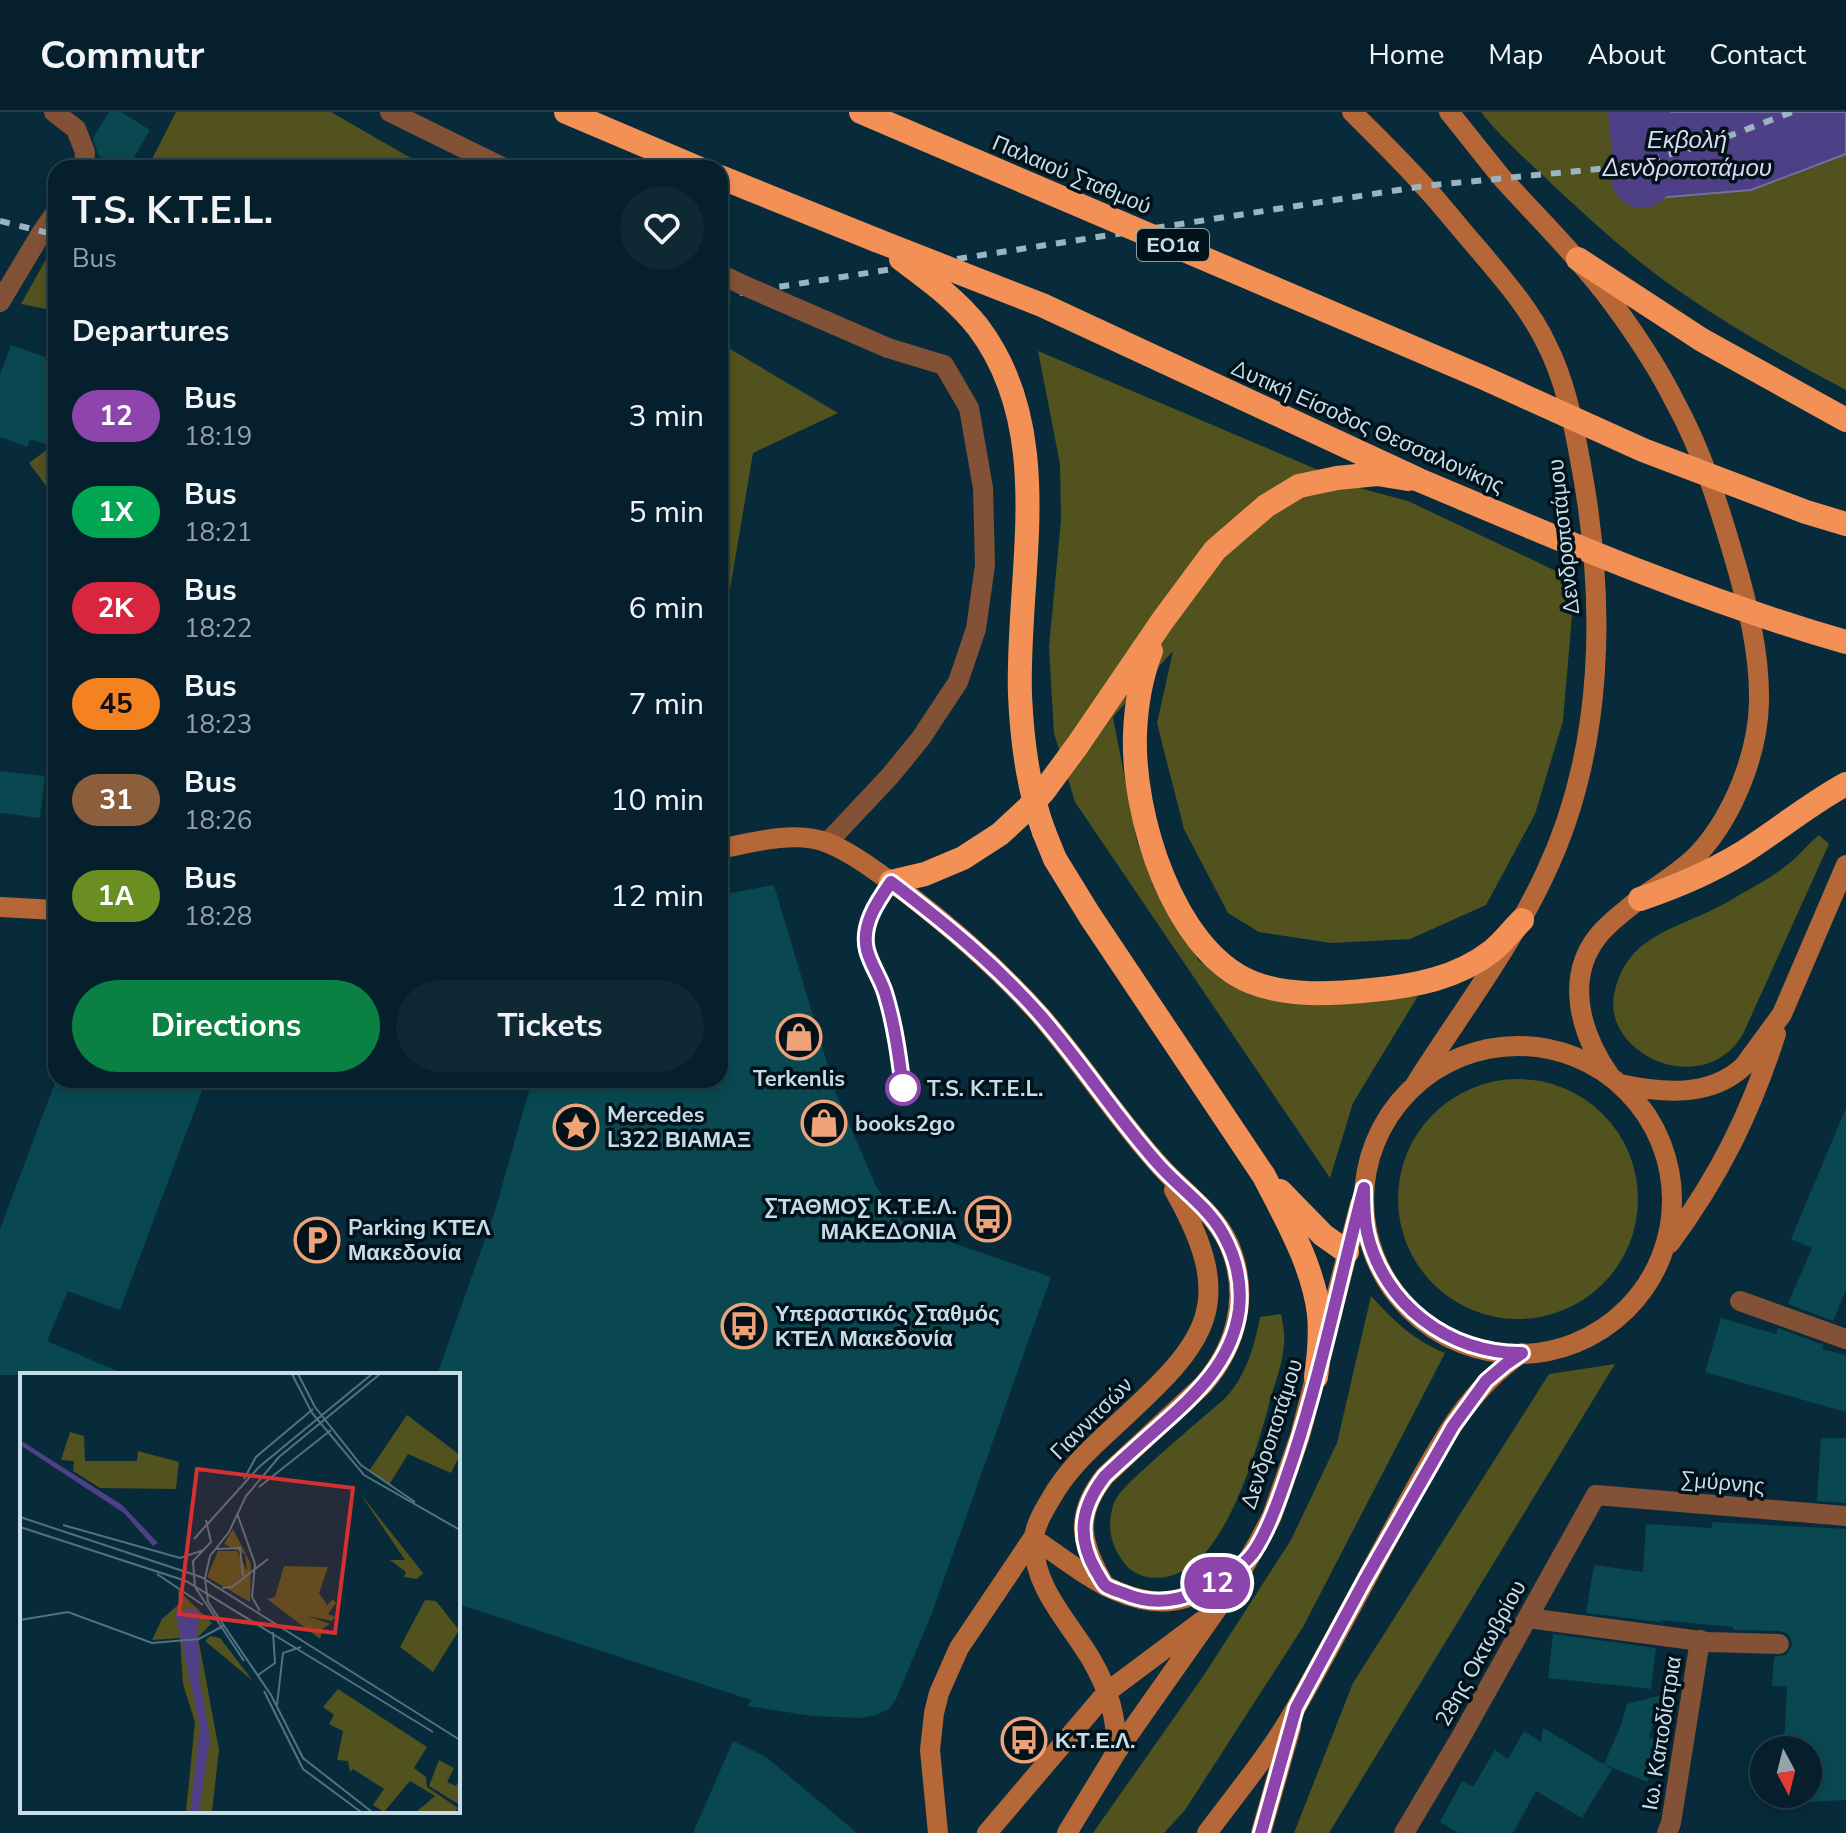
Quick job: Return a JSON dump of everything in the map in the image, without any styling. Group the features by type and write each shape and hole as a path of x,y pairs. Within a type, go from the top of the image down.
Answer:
{"highway":[{"path":"566,112 679,160"},
{"name":"Παλαιού Σταθμού","path":"861,112 1484,378 1643,450 1806,512 1846,524"},
{"path":"728,180 876,240 952,298 978,327 1002,368 1023,439 1027,488 1022,728 1036,811 1055,859 1090,916 1264,1176 1300,1250 1316,1296 1320,1340 1316,1377"},
{"name":"Δυτική Είσοδος Θεσσαλονίκης","path":"876,240 1042,305 1419,480 1644,573 1846,642"},
{"path":"1578,259 1702,340 1846,420"},
{"path":"891,882 925,874 963,858 1000,834 1028,808 1077,746 1215,550 1266,506 1299,486 1337,478 1377,474 1419,480"},
{"path":"1163,620 1147,661 1139,696 1135,737 1137,784 1147,831 1170,892 1194,934 1227,969 1251,982 1313,993 1392,988 1436,979 1465,968 1494,949 1522,920"},
{"path":"1640,899 1707,873 1846,784"},
{"path":"1264,1176 1323,1235 1347,1252"}],"main road":[{"name":"Δενδροποτάμου","path":"1067,1833 1117,1751 1218,1609 1272,1516 1316,1377 1370,1159 1380,1132 1395,1107 1415,1085 1522,920 1546,872 1563,832 1575,791 1592,702 1597,656 1595,567 1587,496 1566,388 1547,343 1518,297 1424,186 1352,112"},
{"path":"1449,112 1502,178 1578,259 1615,306 1670,392 1686,424 1728,537 1746,603 1758,670 1757,725 1746,769 1720,826 1698,854 1599,935 1588,951 1580,979 1580,1007 1592,1046 1615,1080 1653,1091 1698,1088 1721,1082 1744,1066 1782,1014"},
{"name":"Γιαννιτσών","path":"728,847 772,839 811,838 827,843 891,882 958,934 1050,1027 1162,1168 1214,1219 1223,1234 1232,1252 1239,1283 1239,1312 1232,1338 1216,1370 1184,1404 1105,1476 1086,1509 1083,1537 1091,1562 1105,1586"},
{"path":"1663,1253 1698,1205 1733,1143 1762,1076 1782,1014 1846,865"},
{"path":"0,907 48,910"},
{"name":"Δενδροποτάμου","path":"1364,1188 1365,1218 1377,1262 1399,1298 1428,1325 1482,1349 1522,1353 1571,1344 1603,1328 1622,1313 1653,1274 1670,1230 1672,1184 1668,1161 1650,1119 1615,1080 1574,1056 1551,1049 1511,1046 1460,1057 1415,1085"},
{"name":"Γιαννιτσών","path":"938,1833 930,1750 934,1713 939,1693 959,1648 1033,1538 1048,1504 1071,1470 1172,1370 1190,1348 1203,1324 1210,1297 1202,1251 1192,1221 1162,1168"},
{"path":"1347,1252 1387,1281"},
{"name":"Δενδροποτάμου","path":"1207,1833 1296,1708 1453,1426 1486,1381 1522,1353"},
{"path":"1033,1538 1105,1586 1147,1601 1185,1598 1214,1585 1252,1555"},
{"path":"1033,1538 1044,1583 1062,1618 1090,1657 1107,1692 1116,1721 1117,1751"},
{"path":"987,1833 1107,1692 1218,1609"},
{"path":"1261,1833 1296,1708"}],"street":[{"path":"54,112 76,129 85,152 84,160"},
{"path":"390,112 488,160"},
{"path":"0,302 48,223"},
{"path":"728,278 888,348 944,365 969,408 983,488 985,565 976,629 958,682 921,738 827,843"},
{"path":"1740,1301 1846,1339"},
{"name":"Σμύρνης","path":"1596,1495 1846,1516"},
{"name":"28ης Οκτωβρίου","path":"1404,1833 1596,1495"},
{"path":"1528,1618 1708,1642 1779,1644"},
{"name":"Ιω. Καποδίστρια","path":"1670,1830 1700,1640"}],"shaded area":[{"path":"176,112 331,112 414,160 152,160"},
{"path":"1481,112 1846,112 1846,390 1742,332 1648,269 1555,187"},
{"path":"48,256 48,309 21,304"},
{"path":"728,348 838,413 753,453 728,601"},
{"path":"1038,351 1363,489 1408,501 1575,580 1563,721 1535,814 1486,905 1410,939 1331,943 1259,932 1228,913 1184,829 1157,723 1173,651 1113,717 1137,842 1167,910 1199,961 1254,995 1389,999 1418,996 1353,1103 1330,1178 1075,802 1054,733 1049,647 1061,520 1060,464"},
{"path":"48,449 48,488 29,463"},
{"path":"1819,835 1829,844 1743,1034 1725,1054 1704,1065 1680,1067 1658,1061 1637,1050 1622,1033 1614,1013 1615,990 1620,975 1634,953 1654,937 1717,908 1768,879"},
{"path":"1518,1079 1541,1081 1564,1088 1585,1099 1603,1114 1618,1132 1629,1153 1636,1176 1636,1222 1629,1245 1618,1266 1603,1284 1585,1299 1564,1310 1541,1317 1518,1319 1495,1317 1472,1310 1451,1299 1433,1284 1418,1266 1407,1245 1400,1222 1398,1199 1400,1176 1407,1153 1418,1132 1433,1114 1451,1099 1472,1088 1495,1081"},
{"path":"1371,1296 1405,1329 1445,1353 1303,1627 1185,1810 1164,1833 1093,1833 1204,1675 1291,1540 1337,1443"},
{"path":"1281,1314 1284,1340 1279,1371 1251,1464 1220,1533 1192,1565 1171,1576 1147,1577 1128,1568 1112,1539 1111,1515 1116,1499 1134,1478 1229,1394 1247,1365 1260,1317"},
{"path":"1615,1364 1329,1833 1294,1833 1353,1683 1549,1374"}],"water":[{"name":"Εκβολή Δενδροποτάμου","path":"1640,112 1846,112 1846,154 1751,190 1645,199"}],"building":[{"path":"109,112 121,112 150,130 133,160 106,160 98,155 93,138"},
{"path":"11,345 48,358 48,445 30,439 27,447 0,437 0,375"},
{"path":"0,771 45,776 40,818 0,813"},
{"name":"Υπεραστικός Σταθμός ΚΤΕΛ Μακεδονία","path":"774,885 836,1093 876,1186 903,1222 913,1229 1051,1277 932,1613 896,1699 889,1709 862,1718 812,1716 748,1706 751,1700 460,1605 460,1373 438,1373 495,1211 530,1088 728,1088 728,894"},
{"path":"53,1088 203,1088 120,1310 68,1291 47,1341 122,1373 0,1375 0,1229"},
{"path":"1846,1108 1846,1290 1833,1321 1788,1304 1812,1248 1791,1239"},
{"path":"1721,1318 1776,1334 1778,1328 1824,1345 1822,1349 1846,1355 1846,1412 1705,1372"},
{"path":"1821,1438 1846,1438 1846,1503 1817,1501"},
{"path":"1712,1522 1846,1529 1846,1800 1822,1801 1822,1736 1785,1736 1787,1686 1772,1686 1774,1657 1786,1655 1792,1645 1786,1633 1586,1613 1594,1565 1643,1572 1646,1524 1712,1528"},
{"path":"1553,1634 1656,1648 1651,1689 1548,1678"},
{"path":"1662,1695 1649,1737 1664,1743 1647,1782 1604,1764 1627,1704"},
{"path":"1543,1728 1612,1769 1582,1818 1536,1791 1513,1833 1458,1833 1440,1822 1462,1781 1473,1787 1495,1750 1508,1759 1524,1731 1541,1742"},
{"path":"733,1741 766,1757 857,1833 693,1833"}],"waterway":[{"path":"1639,112 1644,162 1642,177"}],"railway":[{"path":"728,295 1424,186 1629,166 1716,141 1792,112"},
{"path":"0,221 48,233"}],"bus line":[{"name":"12","path":"903,1088 886,994 867,949 870,914 891,882 983,956 1040,1015 1162,1168 1214,1219 1232,1252 1239,1283 1239,1312 1232,1338 1216,1370 1184,1404 1105,1476 1086,1509 1083,1537 1091,1562 1105,1586 1147,1601 1185,1598 1214,1585 1252,1555 1272,1516 1300,1436 1364,1188 1365,1218 1377,1262 1406,1305 1428,1325 1454,1339 1482,1349 1522,1353 1486,1381 1465,1408 1429,1464 1365,1580 1296,1708 1261,1833"}],"place":[{"name":"Terkenlis","path":"799,1037"},
{"name":"T.S. K.T.E.L.","path":"903,1088"},
{"name":"books2go","path":"824,1123"},
{"name":"Mercedes L322 ΒΙΑΜΑΞ","path":"576,1127"},
{"name":"ΣΤΑΘΜΟΣ Κ.Τ.Ε.Λ. ΜΑΚΕΔΟΝΙΑ","path":"988,1219"},
{"name":"Parking ΚΤΕΛ Μακεδονία","path":"317,1240"},
{"name":"Υπεραστικός Σταθμός ΚΤΕΛ Μακεδονία","path":"744,1326"},
{"name":"Κ.Τ.Ε.Λ.","path":"1024,1740"}]}
